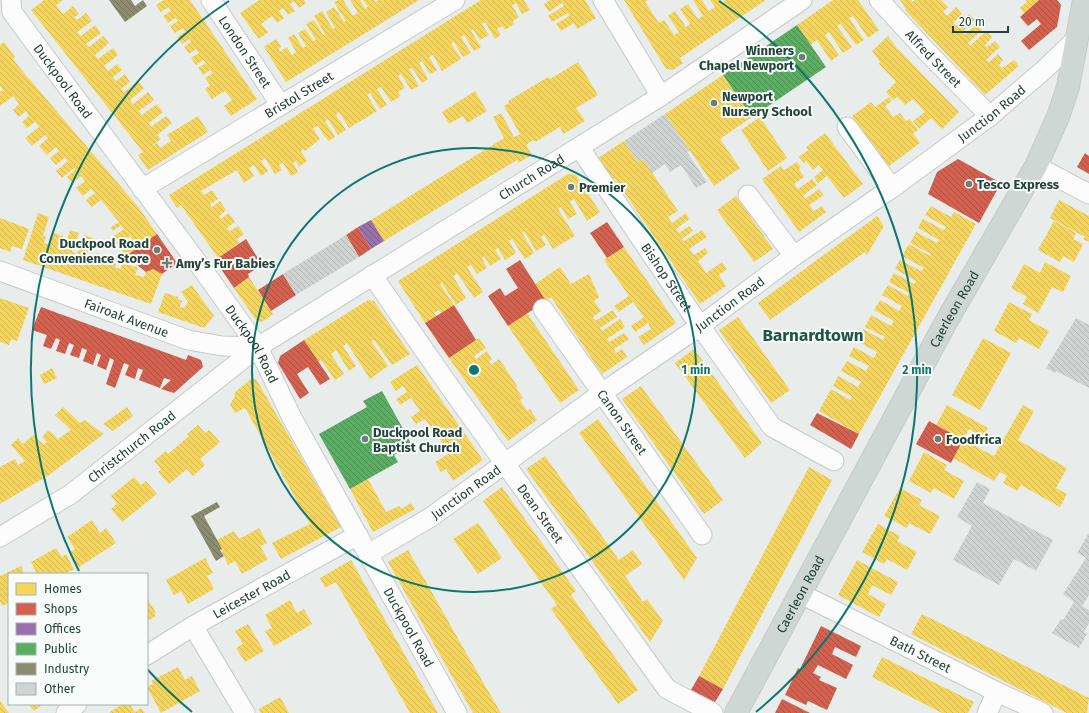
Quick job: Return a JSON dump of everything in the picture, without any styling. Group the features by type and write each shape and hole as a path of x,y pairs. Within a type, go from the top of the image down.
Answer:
{"main road":[{"name":"Caerleon Road","path":"736,713 799,593 946,322 1036,166 1063,102 1078,37 1084,0"}],"street":[{"name":"Bristol Street","path":"142,189 280,104 455,0"},
{"path":"603,0 660,96"},
{"name":"Church Road","path":"258,347 660,96 802,0"},
{"name":"Alfred Street","path":"880,0 927,52 990,116"},
{"name":"London Street","path":"218,3 280,104"},
{"name":"Duckpool Road","path":"8,5 258,347 292,418 457,713"},
{"name":"Junction Road","path":"368,554 431,517 602,393 700,326 794,256 892,188 990,116 1045,69 1078,37"},
{"path":"847,127 892,188"},
{"name":"Bishop Street","path":"579,147 700,326 772,427 834,461"},
{"path":"1036,166 1089,194"},
{"path":"748,195 794,256"},
{"name":"Fairoak Avenue","path":"0,271 188,340 222,346 258,347"},
{"name":"Dean Street","path":"372,275 668,689 713,713"},
{"name":"Canon Street","path":"543,309 702,535"},
{"name":"Christchurch Road","path":"0,537 71,494 258,347"},
{"name":"Leicester Road","path":"148,654 193,626 358,535"},
{"name":"Bath Street","path":"799,593 997,692 1043,713"},
{"path":"193,626 245,713"},
{"path":"987,713 997,692"},
{"path":"66,713 76,705"}],"building: Homes":[{"path":"44,0 63,0 56,5 63,14 73,6 79,14 74,17 77,20 86,13 92,21 77,32 81,36 95,25 101,33 86,44 89,47 103,36 109,43 95,55 98,59 113,48 118,55 104,66 108,71 117,64 122,70 113,77 116,81 125,74 130,82 121,89 124,92 138,81 144,88 130,100 133,104 148,92 154,100 139,111 142,115 157,104 163,112 149,123 151,127 166,116 172,123 157,135 161,139 146,151 157,143 160,148 171,141 167,135 198,116 208,132 148,170 138,155 143,152 31,10"},
{"path":"164,0 190,0 257,99 231,116 224,106 232,100 225,91 212,99 205,89 210,85 205,78 213,73 210,70 203,75 198,68 206,63 203,60 196,65 191,58 199,53 196,49 189,54 184,47 191,42 190,39 182,44 177,37 185,32 183,28 175,33 170,26 178,21 175,18 168,23 163,16 171,11 169,7 161,12 156,5"},
{"path":"259,0 304,0 306,3 299,8 294,1 290,4 295,11 288,15 283,8 279,11 284,18 277,23 272,16 261,24 268,32 259,39 240,13"},
{"path":"343,0 353,16 358,13 350,0 360,0 365,9 368,7 363,0 374,0 375,2 379,0 419,0 286,82 264,47 276,39 281,47 279,49 280,52 287,47 292,55 296,52 288,38 294,34 303,48 306,46 298,33 305,29 313,41 316,40 306,24 314,20 323,35 325,34 314,16 322,11 333,29 335,28 326,12 334,7 344,22 346,21 334,2"},
{"path":"481,0 524,0 530,10 522,14 516,3 512,6 519,17 513,21 514,24 505,30 502,26 497,29 501,35 495,39 485,22 482,24 489,35 480,40 473,29 471,31 481,47 474,51 464,35 461,37 471,53 463,57 454,42 451,43 461,59 442,71 433,55 429,57 437,70 430,74 422,61 419,63 428,79 422,83 412,68 409,69 419,86 411,90 401,74 398,76 405,88 398,92 401,96 391,102 381,87 377,89 387,105 380,109 370,93 367,95 377,111 349,128 339,112 336,115 346,130 338,135 328,119 325,121 335,137 328,141 318,126 313,128 320,139 305,151 303,149 301,151 307,161 299,167 296,161 293,163 298,172 291,176 283,163 279,165 282,170 275,174 265,158 261,161 268,171 261,176 254,165 249,168 254,176 244,183 237,170 201,191 204,195 212,190 218,199 210,204 212,207 220,201 226,210 219,216 221,219 229,213 235,222 227,228 230,231 238,226 244,234 237,239 239,243 218,258 181,205 177,208 169,195"},
{"path":"550,0 585,0 596,18 577,29 574,23 561,31 556,24 569,16 568,13 552,22 548,16 564,6 562,3 549,12 544,4"},
{"path":"624,0 648,0 645,2 659,23 664,20 674,35 679,32 668,16 675,11 686,27 690,24 680,9 688,4 698,19 703,16 693,0 702,0 709,11 715,7 710,0 721,0 722,2 726,0 766,0 680,58 683,63 673,70 666,69"},
{"path":"833,0 858,0 879,30 868,38 853,16 849,18 864,40 856,45 841,24 837,26 852,47 843,53 829,32 825,35 839,55 831,61 817,40 810,45 797,25"},
{"path":"900,0 911,0 913,2 915,0 941,0 948,7 943,12 947,16 956,7 962,14 953,23 956,26 969,14 975,20 962,32 965,35 976,24 982,30 968,43 970,46 986,31 992,37 985,45 987,47 995,41 1000,47 986,60 989,62 998,54 1003,60 999,65 1002,68 1014,60 1019,66 985,95 905,10 906,9"},
{"path":"1025,0 1039,0 1024,13 1020,8 1027,2"},
{"path":"888,36 896,47 959,112 942,129 931,118 919,129 913,121 925,112 913,99 905,105 897,97 893,100 886,92 896,82 879,64 880,62 872,51"},
{"path":"4,42 15,57 13,59 20,68 139,208 157,234 126,256 121,248 132,239 130,236 116,246 111,238 124,229 121,225 113,231 110,228 119,222 101,200 92,207 86,200 95,193 91,189 83,196 76,188 85,181 81,176 72,183 67,177 75,170 74,168 62,178 56,171 68,161 65,158 56,165 50,158 59,151 56,147 47,155 39,146 48,138 45,135 32,146 25,138 39,127 35,122 27,128 22,122 29,116 26,111 19,117 13,110 19,104 13,96 0,106 0,92 3,90 0,86 0,45"},
{"path":"578,62 598,95 576,108 585,121 563,134 560,127 535,142 533,140 526,145 532,155 518,163 517,160 384,241 371,220 504,138 493,117 501,113 514,137 520,134 504,106 509,103 508,101 548,77 550,79"},
{"path":"723,75 752,117 720,139 740,168 714,186 665,114"},
{"path":"475,91 487,111 467,123 463,116 449,124 442,112"},
{"path":"889,97 892,101 885,106 893,117 900,113 906,121 910,119 918,130 913,133 920,143 889,166 852,116 871,102 875,107"},
{"path":"760,117 787,158 768,171 741,130"},
{"path":"825,133 863,184 844,198 827,176 818,183 814,177 823,170 819,165 813,170 806,161 804,163 799,157 808,150 806,147"},
{"path":"624,141 638,162 643,159 678,211 668,217 672,223 686,213 689,219 676,229 679,233 689,226 693,231 682,239 684,241 702,230 707,237 689,249 694,255 705,248 708,253 698,261 706,273 722,262 727,269 719,275 726,286 700,304 615,179 612,180 598,158"},
{"path":"797,162 801,167 799,169 804,177 794,184 798,189 812,179 817,185 803,196 805,199 819,189 824,195 809,205 814,211 822,206 826,212 799,232 762,179 781,166 784,170"},
{"path":"568,174 576,175 600,212 587,221 574,199 570,202 577,214 568,219 561,207 558,209 575,236 553,249 544,235 541,237 546,245 536,251 524,231 522,233 534,253 525,259 512,239 509,241 516,253 505,260 498,248 495,250 501,259 490,266 484,256 482,258 487,268 477,274 471,265 467,267 483,292 474,298 457,273 453,276 466,298 456,305 442,283 440,284 454,305 441,313 439,310 434,313 436,316 425,323 398,281"},
{"path":"736,196 773,249 754,262 717,210"},
{"path":"1059,200 1089,216 1089,242 1083,239 1085,237 1050,218"},
{"path":"931,206 951,217 954,212 976,224 859,434 819,411 831,389 850,400 852,397 833,386 838,376 858,387 861,382 841,371 847,361 866,371 869,366 849,356 854,347 874,358 877,352 857,341 863,329 883,340 885,337 865,327 871,315 891,326 894,321 874,310 880,300 899,311 902,306 882,295 888,285 908,296 909,293 889,282 894,273 914,284 916,281 895,269 900,260 921,271 924,268 902,256 909,244 930,256 931,254 910,243 916,232 937,243 939,240 918,228 923,219 944,230 946,227 925,215"},
{"path":"38,213 49,217 43,236 46,237 44,243 49,245 53,233 63,236 59,248 64,249 70,230 79,233 72,252 77,254 84,235 93,238 87,257 94,260 97,253 104,256 101,262 109,265 112,257 118,259 115,267 120,269 123,262 138,268 135,275 144,277 146,272 153,269 162,274 151,304 23,260"},
{"path":"877,216 884,226 867,255 865,252 770,320 758,303"},
{"path":"0,218 29,229 22,249 12,246 10,252 0,248"},
{"path":"1054,221 1076,233 1073,239 1083,244 1074,262 1063,256 1060,262 1038,250"},
{"path":"624,247 676,323 644,345 638,337 651,329 648,323 635,332 631,326 644,317 633,302 619,312 614,306 629,296 604,260"},
{"path":"1045,262 1071,276 1063,292 1052,287 1038,313 1023,304 1027,297 1011,288 1024,264 1040,273"},
{"path":"560,267 571,284 589,274 599,297 594,301 601,311 593,317 595,321 613,310 617,317 600,328 602,331 620,319 625,327 607,339 609,342 624,333 629,339 614,349 616,353 622,349 627,357 602,374 551,297 546,301 535,284"},
{"path":"249,277 273,314 262,322 256,320 234,288"},
{"path":"192,285 214,316 204,328 158,312 165,293 178,297 178,299 182,301 180,307 184,308 188,302 181,292"},
{"path":"0,298 29,308 17,341 11,339 9,345 0,342"},
{"path":"368,300 374,301 410,354 392,365 374,340 371,341 388,366 370,379 347,343 343,346 356,366 349,371 336,350 331,354 344,374 335,380 321,360 318,362 304,340"},
{"path":"1009,302 1032,314 1029,320 1049,331 1039,349 1019,338 1016,343 994,331"},
{"path":"527,313 579,390 560,403 508,326"},
{"path":"738,317 790,390 771,403 719,330"},
{"path":"479,338 486,348 474,356 476,359 487,351 492,359 489,362 491,365 499,359 518,387 516,388 523,398 520,400 527,411 530,409 537,420 508,441 449,358"},
{"path":"983,338 1011,353 980,410 952,395"},
{"path":"694,349 762,443 745,458 675,363"},
{"path":"417,365 483,460 453,481 446,469 441,472 435,462 450,453 425,419 416,424 411,417 420,411 411,398 400,405 396,399 407,392 403,386 396,391 390,382"},
{"path":"52,368 57,378 44,384 40,375"},
{"path":"251,379 256,379 341,527 281,559 272,543 310,524 245,408 235,413 230,404 235,396 234,393"},
{"path":"641,386 723,500 704,514 622,399"},
{"path":"947,405 988,428 983,437 969,429 963,440 936,425"},
{"path":"1023,405 1034,411 1018,440 1067,468 1056,488 1067,494 1060,507 1021,485 1017,491 1003,483 1007,476 1000,472 994,481 953,458 963,440 994,456"},
{"path":"63,407 80,423 84,420 104,434 49,475 0,504 0,467 15,459 18,465 25,461 11,445 18,438 23,444 33,435 44,445 47,442 42,437 49,430 58,439 71,430 55,415"},
{"path":"127,407 133,416 113,431 103,424"},
{"path":"598,419 697,558 684,580 579,433"},
{"path":"198,425 205,433 209,430 220,442 200,459 205,465 193,476 187,469 169,484 158,472 161,469 154,461 166,451 168,454 189,436 187,434"},
{"path":"924,452 947,465 944,470 964,481 954,499 934,488 931,493 909,481"},
{"path":"545,456 619,560 633,550 642,564 625,576 643,602 647,599 663,621 650,642 526,469"},
{"path":"809,467 832,480 723,689 699,676"},
{"path":"134,477 141,485 146,481 157,494 122,522 111,509 117,504 111,496"},
{"path":"368,479 386,512 399,506 401,509 411,503 415,509 373,532 350,489"},
{"path":"502,487 576,591 571,595 638,690 618,704 551,609 557,605 483,501"},
{"path":"900,488 922,500 919,505 940,516 930,534 909,523 907,528 884,516"},
{"path":"92,520 100,533 106,528 116,543 79,567 69,553 75,549 67,537"},
{"path":"478,523 502,558 478,574 453,539"},
{"path":"878,524 900,536 897,541 917,552 907,570 887,559 884,564 862,552"},
{"path":"259,528 267,543 260,546 268,559 242,574 235,561 228,565 217,540 234,531 239,539"},
{"path":"56,548 62,557 66,554 74,569 67,573 34,573 36,572 31,562"},
{"path":"408,550 501,713 473,713 437,650 388,562"},
{"path":"205,558 213,573 207,576 214,589 188,604 181,591 174,595 166,580"},
{"path":"351,560 438,713 410,713 336,582 325,588 320,578"},
{"path":"857,560 898,582 891,595 872,585 868,594 886,604 879,617 838,595"},
{"path":"21,566 24,573 8,573 8,603 2,606 0,601 0,576"},
{"path":"148,600 156,613 154,614 156,616 148,620"},
{"path":"290,600 297,613 304,609 312,624 274,646 265,631 272,628 265,615"},
{"path":"922,614 1089,698 1087,713 1067,713 911,634"},
{"path":"248,624 264,651 245,662 236,648 243,644 235,631"},
{"path":"882,657 974,702 968,713 942,713 872,677"},
{"path":"178,667 185,680 192,676 200,691 161,713 148,689 148,686 153,684 151,681"},
{"path":"280,697 289,713 261,713 259,709"},
{"path":"0,701 9,713 0,713"},
{"path":"29,705 42,705 34,711"},
{"path":"121,705 130,705 135,712 141,708 145,713 109,713"}],"building: Shops":[{"path":"1039,0 1057,0 1061,5 1057,27 1029,50 1021,41 1041,24 1037,19 1028,26 1020,17"},
{"path":"1085,153 1089,156 1089,174 1077,167"},
{"path":"958,159 1001,183 979,223 928,194 937,172"},
{"path":"607,222 624,247 607,258 590,233"},
{"path":"358,227 371,249 359,257 346,235"},
{"path":"157,234 177,263 162,274 153,269 146,272 126,256"},
{"path":"246,239 262,265 248,274 249,277 234,288 215,260"},
{"path":"520,260 546,301 508,326 488,296 500,288 505,296 518,288 506,269"},
{"path":"283,274 296,295 271,311 258,290"},
{"path":"454,305 476,340 449,358 425,323"},
{"path":"41,307 186,360 188,355 201,360 203,367 174,393 161,389 171,380 164,378 160,388 139,380 143,370 138,368 135,379 125,375 129,365 124,363 115,388 106,384 114,360 110,358 106,370 97,366 101,355 97,353 93,365 83,361 87,350 82,348 79,358 70,355 74,345 69,343 65,354 56,351 60,340 56,338 51,349 43,346 47,335 32,330"},
{"path":"304,340 330,379 320,385 308,367 297,374 309,393 300,399 278,363 280,356"},
{"path":"817,413 859,434 851,449 810,425"},
{"path":"929,421 963,440 951,463 916,444"},
{"path":"821,626 861,646 856,657 835,647 832,654 853,665 846,679 818,665 813,673 821,677 819,680 837,688 827,710 808,701 806,705 785,695 798,668 800,669"},
{"path":"699,676 723,689 715,702 691,690"},
{"path":"782,699 810,713 775,713"}],"building: Offices":[{"path":"371,220 384,241 371,249 358,227"}],"building: Public":[{"path":"797,25 826,67 752,117 723,75"},
{"name":"Duckpool Road Baptist Church","path":"382,391 412,445 394,455 398,462 350,489 319,434 367,407 363,401"}],"building: Industry":[{"path":"109,0 131,0 135,6 143,0 147,6 125,22"},
{"path":"217,502 220,507 204,516 222,549 220,550 224,556 216,561 191,516"}],"building: Other":[{"path":"665,114 690,151 687,152 707,182 696,188 681,165 670,172 665,164 652,173 643,159 638,162 624,141"},
{"path":"346,235 359,257 296,295 283,274"},
{"path":"1076,318 1089,325 1089,388 1056,371 1055,373 1046,368"},
{"path":"977,482 990,489 983,503 1053,540 1036,571 1014,559 999,585 953,560 972,526 957,517"},
{"path":"1089,533 1089,595 1082,606 1089,610 1089,623 1084,632 1087,634 1079,648 1052,633 1061,619 1063,620 1074,602 1063,594 1086,558 1077,553"}],"place":[{"name":"Winners Chapel Newport","path":"802,57"},
{"name":"Newport Nursery School","path":"714,103"},
{"name":"Tesco Express","path":"969,184"},
{"name":"Premier","path":"571,187"},
{"name":"Duckpool Road Convenience Store","path":"157,250"},
{"name":"Amy’s Fur Babies","path":"167,263"},
{"name":"Duckpool Road Baptist Church","path":"365,439"},
{"name":"Foodfrica","path":"938,439"}],"district":[{"name":"Barnardtown","path":"813,335"}]}
